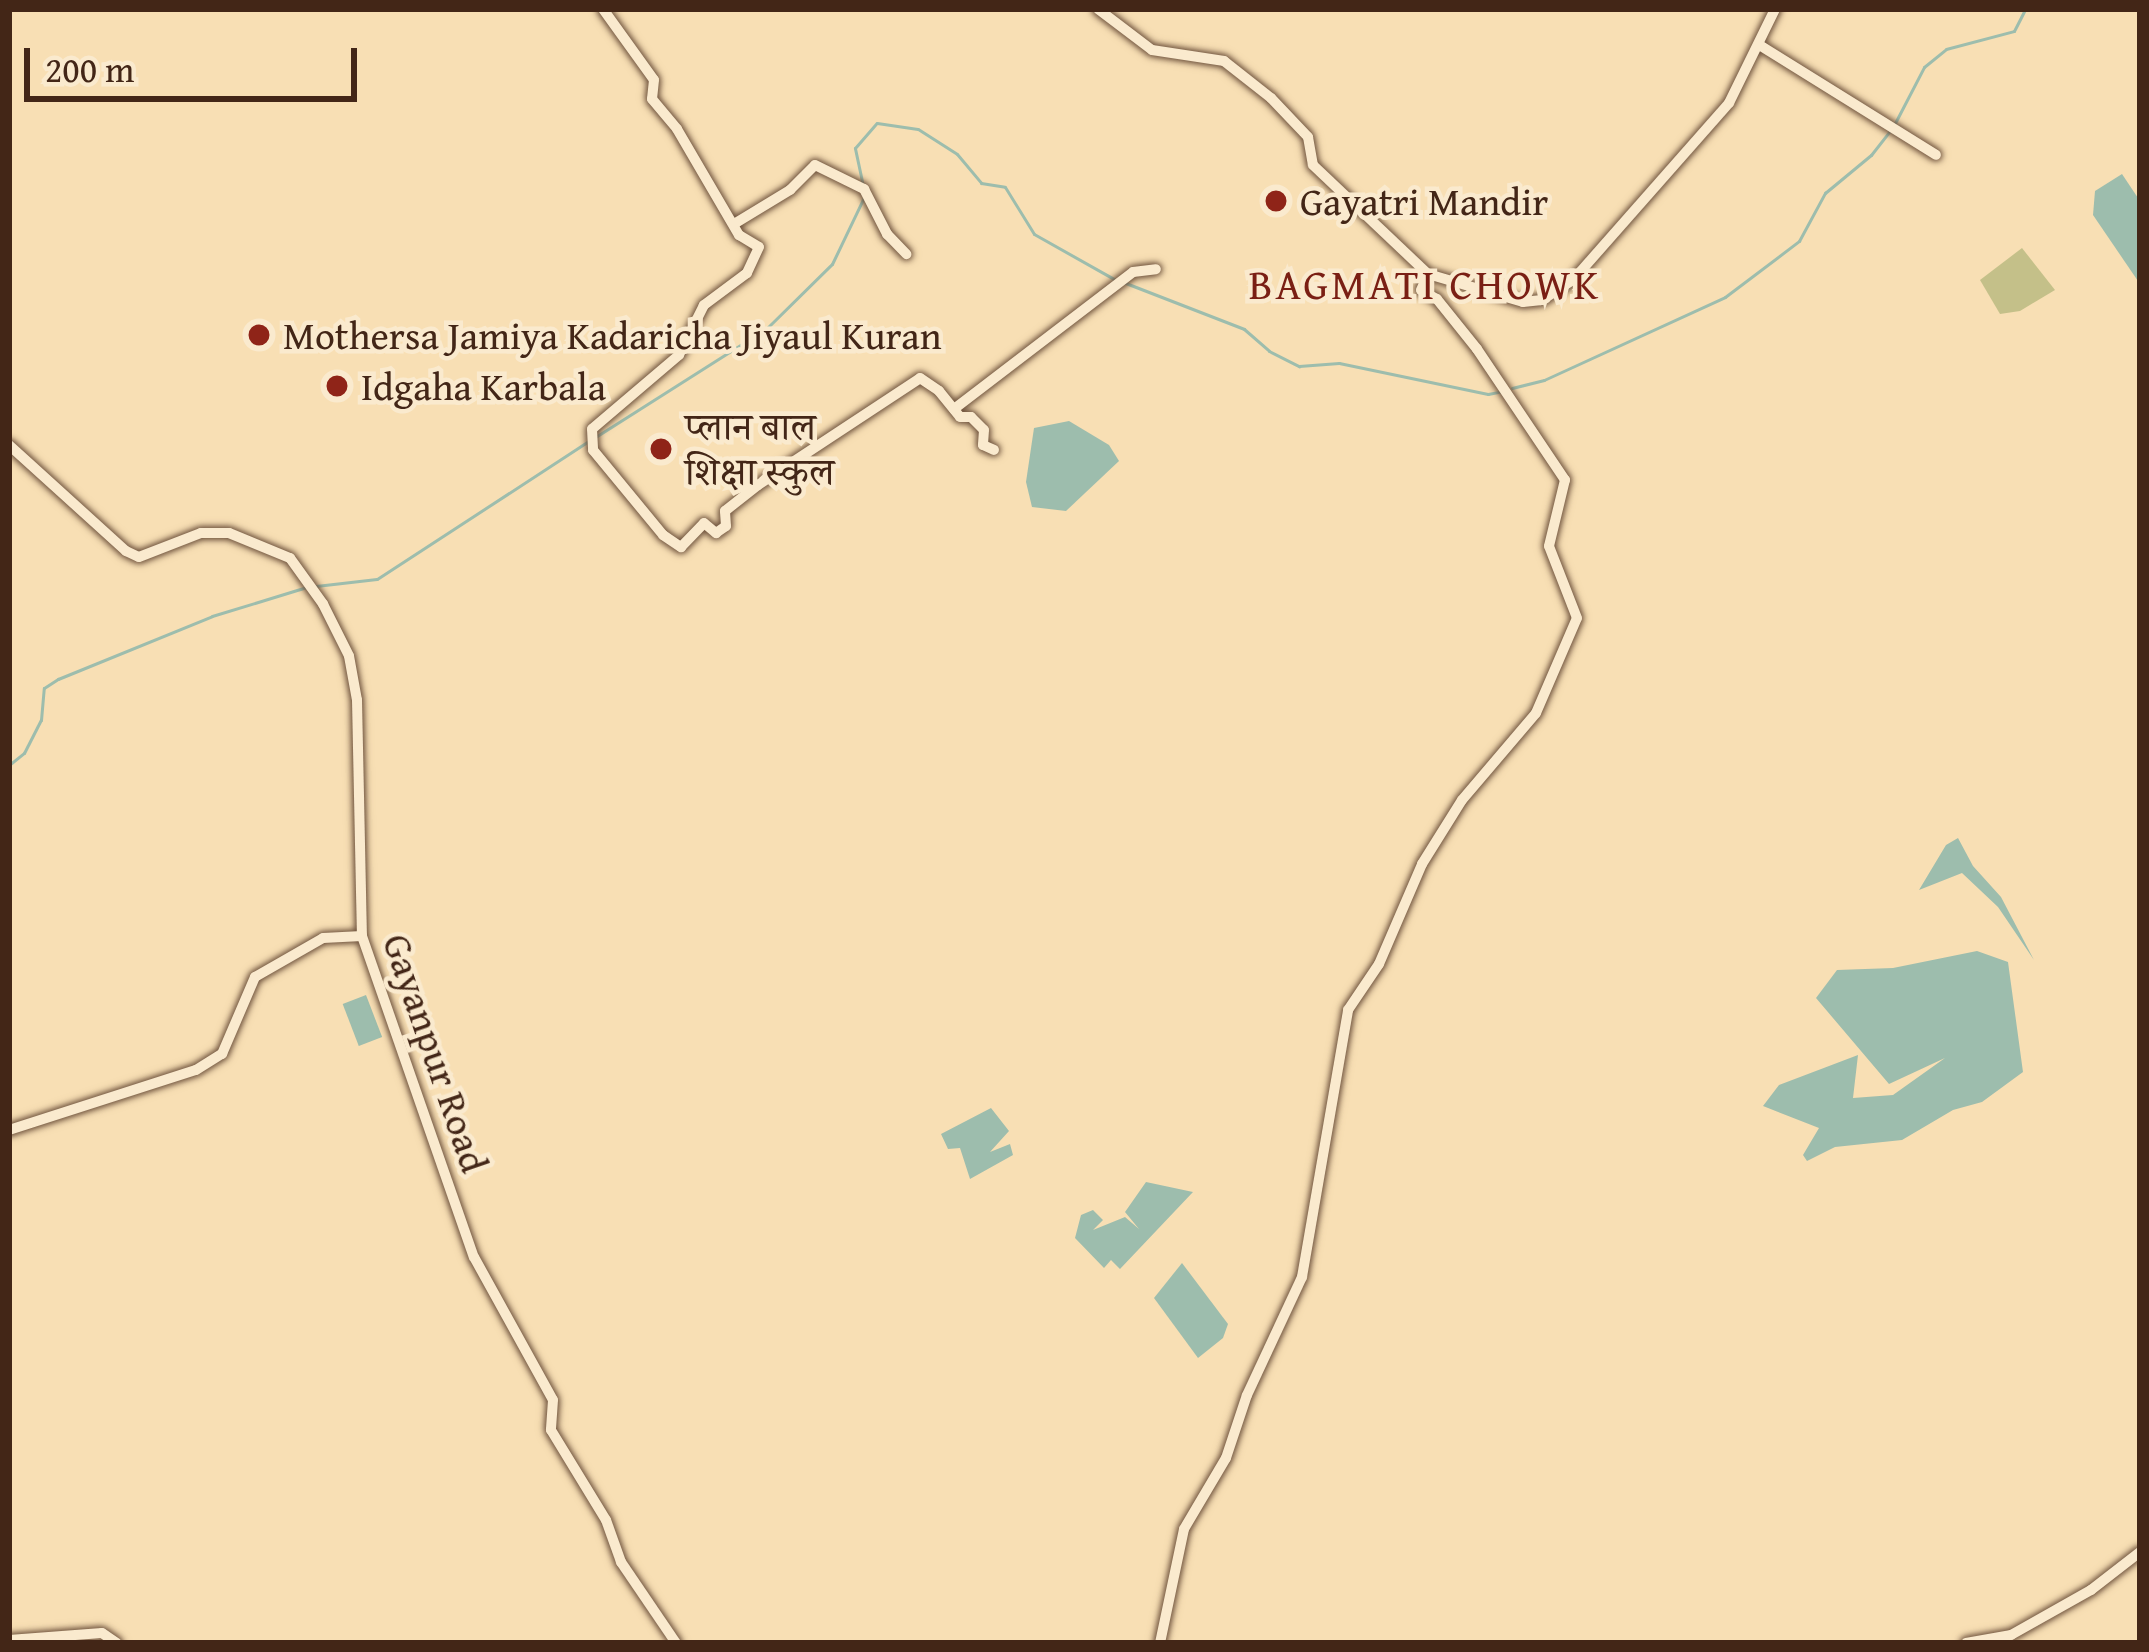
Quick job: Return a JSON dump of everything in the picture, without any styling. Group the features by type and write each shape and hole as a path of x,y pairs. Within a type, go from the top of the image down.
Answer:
{"street":[{"path":"603,9 653,79 652,99 677,129 739,235 759,247 747,273 712,297 679,355 592,429 589,441 663,536 681,547 704,524 716,533 724,528 722,514 758,485 920,378 960,417 971,417 979,424 983,445 994,450"},
{"path":"1098,9 1152,50 1224,61 1271,98 1308,137 1313,165 1428,274 1523,302 1542,300 1573,280 1729,103 1761,46 1775,9"},
{"path":"1761,46 1891,122 1936,155"},
{"path":"734,224 784,195 815,165 864,189 887,234 906,254"},
{"path":"954,409 1133,272 1156,269"},
{"path":"1160,1643 1184,1529 1226,1458 1247,1395 1302,1276 1348,1010 1379,964 1422,864 1462,800 1536,713 1577,618 1549,546 1565,480 1437,299 1421,290 1428,274"},
{"name":"Gayanpur Road","path":"9,445 126,551 139,557 201,533 229,533 290,558 323,604 349,656 357,700 362,936 474,1257 554,1400 551,1430 606,1520 621,1562 676,1643"},
{"path":"9,1130 196,1070 222,1054 255,977 323,938 362,936"},
{"path":"1966,1643 2011,1635 2091,1590 2140,1552"},
{"path":"9,1640 102,1633 117,1643"}],"shaded area":[{"path":"2122,174 2140,201 2140,284 2093,215 2095,191"},
{"path":"2022,248 2055,290 2020,311 2000,314 1980,280"},
{"path":"1069,421 1109,445 1119,461 1066,511 1032,507 1026,482 1034,428"},
{"path":"1958,838 1973,866 2001,897 2034,960 1998,907 1962,873 1919,890 1946,845"},
{"path":"1977,951 2008,962 2023,1072 1982,1102 1953,1110 1902,1140 1835,1147 1807,1161 1803,1155 1819,1128 1763,1106 1779,1085 1858,1055 1853,1098 1893,1095 1945,1058 1889,1084 1816,998 1837,970 1893,968"},
{"path":"366,995 382,1037 359,1046 343,1004"},
{"path":"991,1108 1009,1131 990,1152 1010,1144 1013,1155 970,1179 960,1148 948,1149 941,1134"},
{"path":"1146,1182 1193,1192 1120,1269 1111,1260 1104,1268 1075,1238 1081,1215 1093,1210 1103,1220 1093,1230 1125,1217 1139,1229 1125,1212"},
{"path":"1182,1263 1228,1324 1223,1338 1198,1358 1154,1298"}],"waterway":[{"path":"1895,123 1924,67 1946,49 2014,31 2025,9"},
{"path":"863,186 855,148 877,123 918,129 957,154 981,183 1005,187 1034,234 1114,279"},
{"path":"1512,388 1544,380 1725,297 1799,241 1825,193 1871,155 1890,131"},
{"path":"597,436 767,328 832,264 865,195"},
{"path":"1123,282 1244,329 1269,351 1299,366 1339,363 1488,394 1503,391"},
{"path":"316,586 377,579 589,441"},
{"path":"9,765 24,753 41,720 44,688 58,679 212,616 307,587"}],"place":[{"name":"Gayatri Mandir","path":"1276,201"},
{"name":"Mothersa Jamiya Kadaricha Jiyaul Kuran","path":"259,335"},
{"name":"Idgaha Karbala","path":"337,386"},
{"name":"प्लान बाल शिक्षा स्कुल","path":"661,449"}],"district":[{"name":"BAGMATI CHOWK","path":"1425,284"}]}
